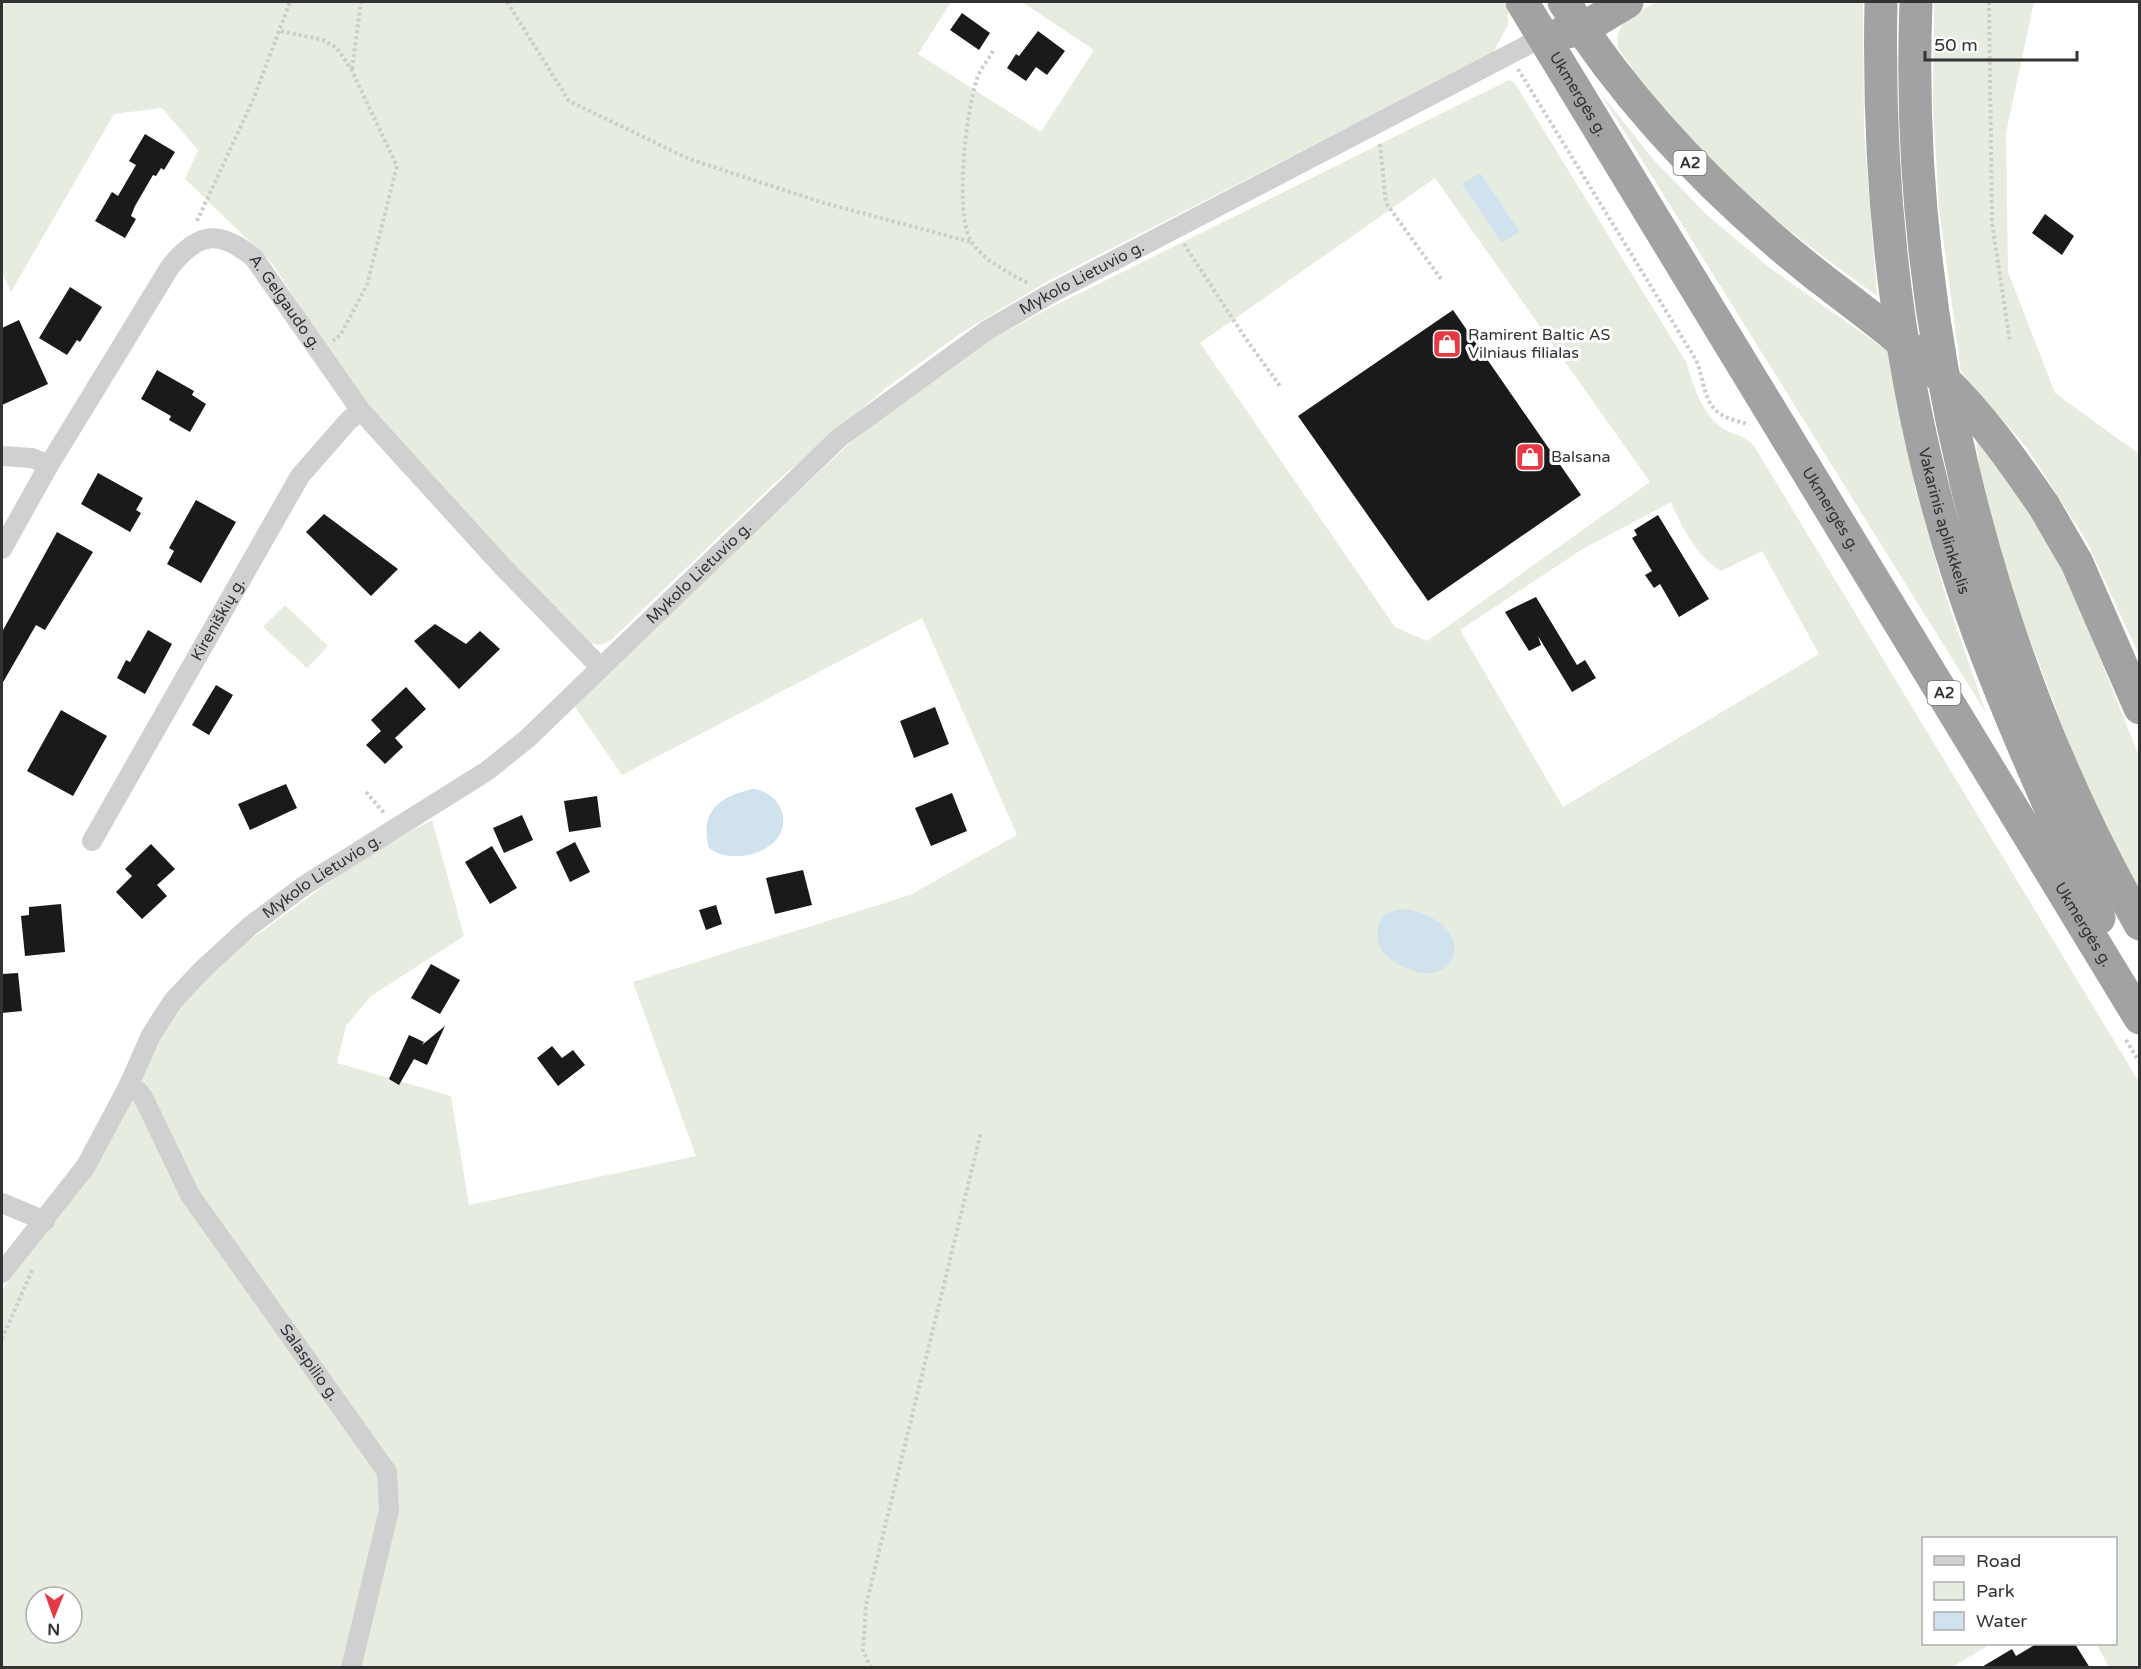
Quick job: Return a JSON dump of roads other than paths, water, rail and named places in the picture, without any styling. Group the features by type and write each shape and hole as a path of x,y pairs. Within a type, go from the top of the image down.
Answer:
{"highway":[{"name":"Ukmergės g.","path":"1522,2 1541,38 1831,507 2133,1019"},
{"path":"1541,38 1559,2"},
{"name":"A2","path":"1564,2 1582,30 1654,123 1733,206 1891,333 1941,377 1988,429 2044,506 2077,563 2139,708"},
{"path":"1541,38 1582,30 1627,2"},
{"name":"Vakarinis aplinkkelis","path":"1881,2 1881,141 1887,226 1913,393 1936,499 1962,585 2020,742 2133,1019"},
{"name":"Vakarinis aplinkkelis","path":"1916,2 1915,112 1926,255 1938,346 1964,472 2005,617 2040,714 2089,824 2139,924"}],"street":[{"name":"Mykolo Lietuvio g.","path":"2,1273 86,1166 129,1087 151,1035 173,1001 202,970 250,926 286,899 487,771 528,738 839,438 986,331 1048,295 1541,38"},
{"name":"A. Gelgaudo g.","path":"2,549 49,465 170,267 186,246 202,240 221,238 237,244 254,258 361,411 502,566 600,667"},
{"name":"Kireniškių g.","path":"92,841 300,476 349,420 361,411"},
{"path":"2,456 32,458 49,465"},
{"name":"Salaspilio g.","path":"129,1087 138,1091 144,1099 190,1195 387,1473 389,1510 351,1668"},
{"path":"2,1203 45,1221"}],"water":[{"path":"1480,173 1520,232 1502,243 1462,184"},
{"path":"753,789 770,795 776,801 783,816 781,833 775,841 761,851 743,856 724,855 709,848 707,824 715,807 731,796"},
{"path":"1406,909 1431,918 1447,930 1454,944 1453,957 1445,967 1432,973 1414,971 1392,960 1382,950 1377,933 1382,919 1392,911"}],"place":[{"name":"Ramirent Baltic AS Vilniaus filialas","path":"1447,344"},
{"name":"Balsana","path":"1530,457"}]}
